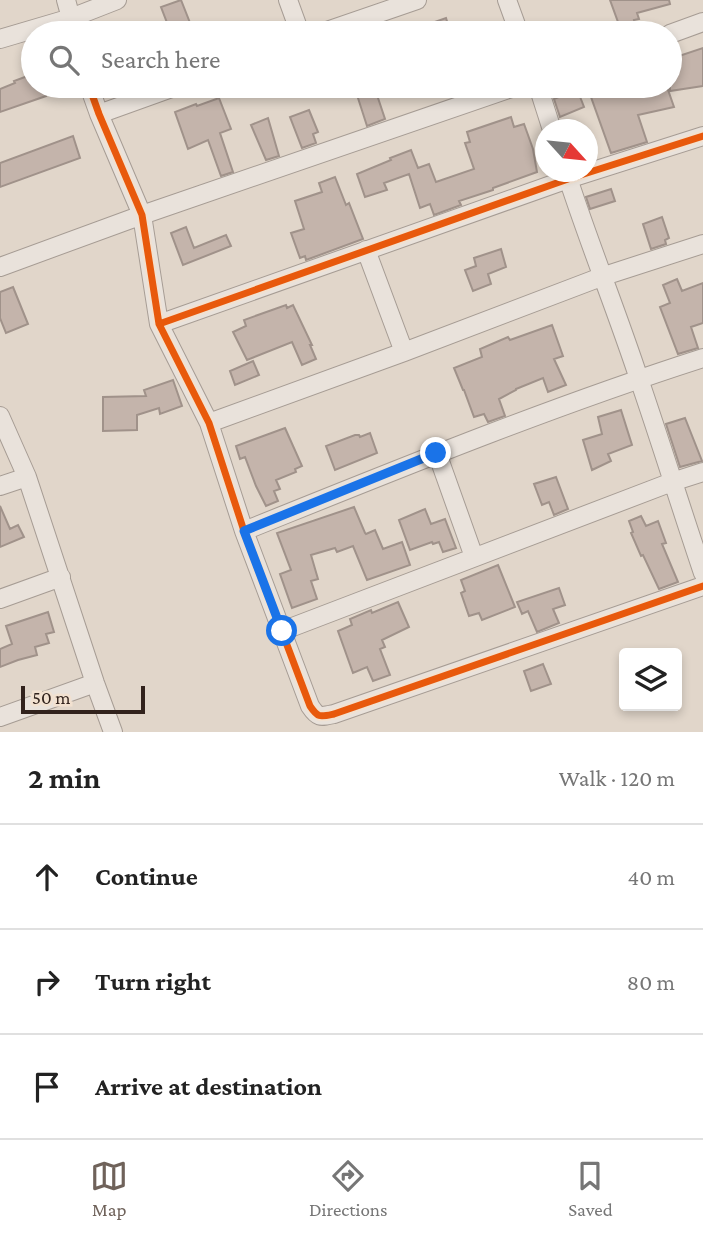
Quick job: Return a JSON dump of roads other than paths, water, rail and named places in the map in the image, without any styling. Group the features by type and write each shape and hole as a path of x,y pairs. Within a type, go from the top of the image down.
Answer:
{"street":[{"path":"66,0 72,21"},
{"path":"81,21 117,0"},
{"path":"288,0 296,21"},
{"path":"356,21 417,0"},
{"path":"507,0 515,21"},
{"path":"682,30 703,22"},
{"path":"0,39 21,35"},
{"path":"93,98 142,215 159,324 209,423 244,531 310,706 316,714 322,717 334,715 703,586"},
{"path":"99,114 144,98"},
{"path":"0,267 482,98"},
{"path":"542,98 548,119"},
{"path":"598,166 703,136"},
{"path":"159,324 548,182"},
{"path":"569,182 639,379 703,573"},
{"path":"209,423 601,276 703,244"},
{"path":"366,250 404,352"},
{"path":"244,531 436,453 703,358"},
{"path":"0,416 27,477 113,732"},
{"path":"436,453 474,557"},
{"path":"282,631 703,472"},
{"path":"0,486 27,477"},
{"path":"0,599 61,577"},
{"path":"0,716 95,683"}]}
